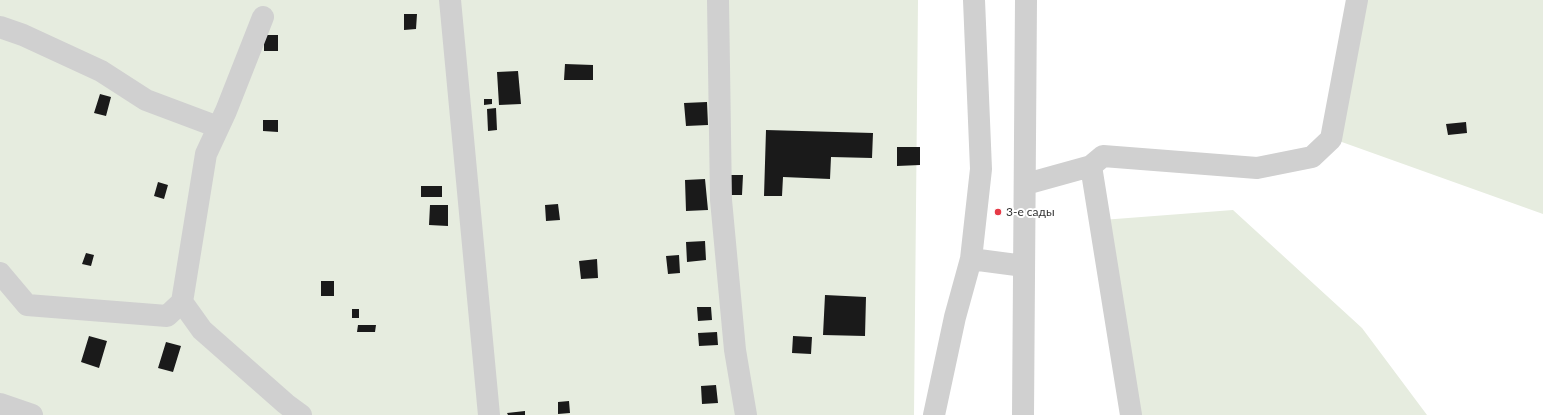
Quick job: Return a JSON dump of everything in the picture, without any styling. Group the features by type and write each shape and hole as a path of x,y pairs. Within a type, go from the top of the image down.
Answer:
{"street":[{"path":"450,0 489,415"},
{"path":"718,0 721,200 735,350 746,415"},
{"path":"934,415 955,316 971,259 981,169 974,0"},
{"path":"1023,415 1026,184 1026,0"},
{"path":"1026,184 1091,166 1103,156 1257,168 1312,157 1331,139 1357,0"},
{"path":"0,273 27,305 167,316 182,302 206,154 226,111 263,17"},
{"path":"0,27 101,71 146,100 218,127"},
{"path":"1091,166 1131,415"},
{"path":"971,259 1024,266"},
{"path":"182,302 202,330 286,404 301,415"},
{"path":"0,404 30,415"}],"shaded area":[{"path":"0,0 918,0 914,415 0,415"},
{"path":"1367,0 1543,0 1543,214 1339,141"},
{"path":"1233,210 1362,328 1427,415 1122,415 1102,220"}],"building":[{"path":"404,14 417,14 416,29 404,30"},
{"path":"264,35 278,35 278,51 264,51"},
{"path":"565,64 593,65 593,80 564,80"},
{"path":"518,71 521,104 499,105 497,72"},
{"path":"100,94 111,97 106,116 94,113"},
{"path":"484,99 492,99 492,104 484,105"},
{"path":"707,102 708,125 686,126 684,103"},
{"path":"496,108 497,130 488,131 487,109"},
{"path":"263,120 278,120 278,132 263,131"},
{"path":"1466,122 1467,133 1448,135 1446,124"},
{"path":"766,130 873,133 872,158 831,157 830,179 783,177 782,196 764,196"},
{"path":"897,147 920,147 920,165 897,166"},
{"path":"731,175 743,175 742,195 730,195"},
{"path":"705,179 708,210 686,211 685,180"},
{"path":"158,182 168,185 164,199 154,196"},
{"path":"421,186 442,186 442,197 421,197"},
{"path":"558,204 560,220 546,221 545,205"},
{"path":"430,205 448,205 448,226 429,225"},
{"path":"705,241 706,260 687,262 686,242"},
{"path":"86,253 94,255 91,266 82,264"},
{"path":"679,255 680,273 668,274 666,256"},
{"path":"597,259 598,278 581,279 579,261"},
{"path":"321,281 334,281 334,296 321,296"},
{"path":"825,295 866,297 865,336 823,335"},
{"path":"697,307 711,307 712,320 698,321"},
{"path":"352,309 359,309 359,318 352,318"},
{"path":"358,325 376,325 375,332 357,332"},
{"path":"717,332 718,345 699,346 698,333"},
{"path":"89,336 107,341 99,368 81,362"},
{"path":"793,336 812,337 811,354 792,353"},
{"path":"166,342 181,346 173,372 158,368"},
{"path":"716,385 718,403 702,404 701,386"},
{"path":"569,401 570,413 558,414 558,402"},
{"path":"525,411 525,415 508,415 507,413"}],"place":[{"name":"3-е сады","path":"998,212"}]}
